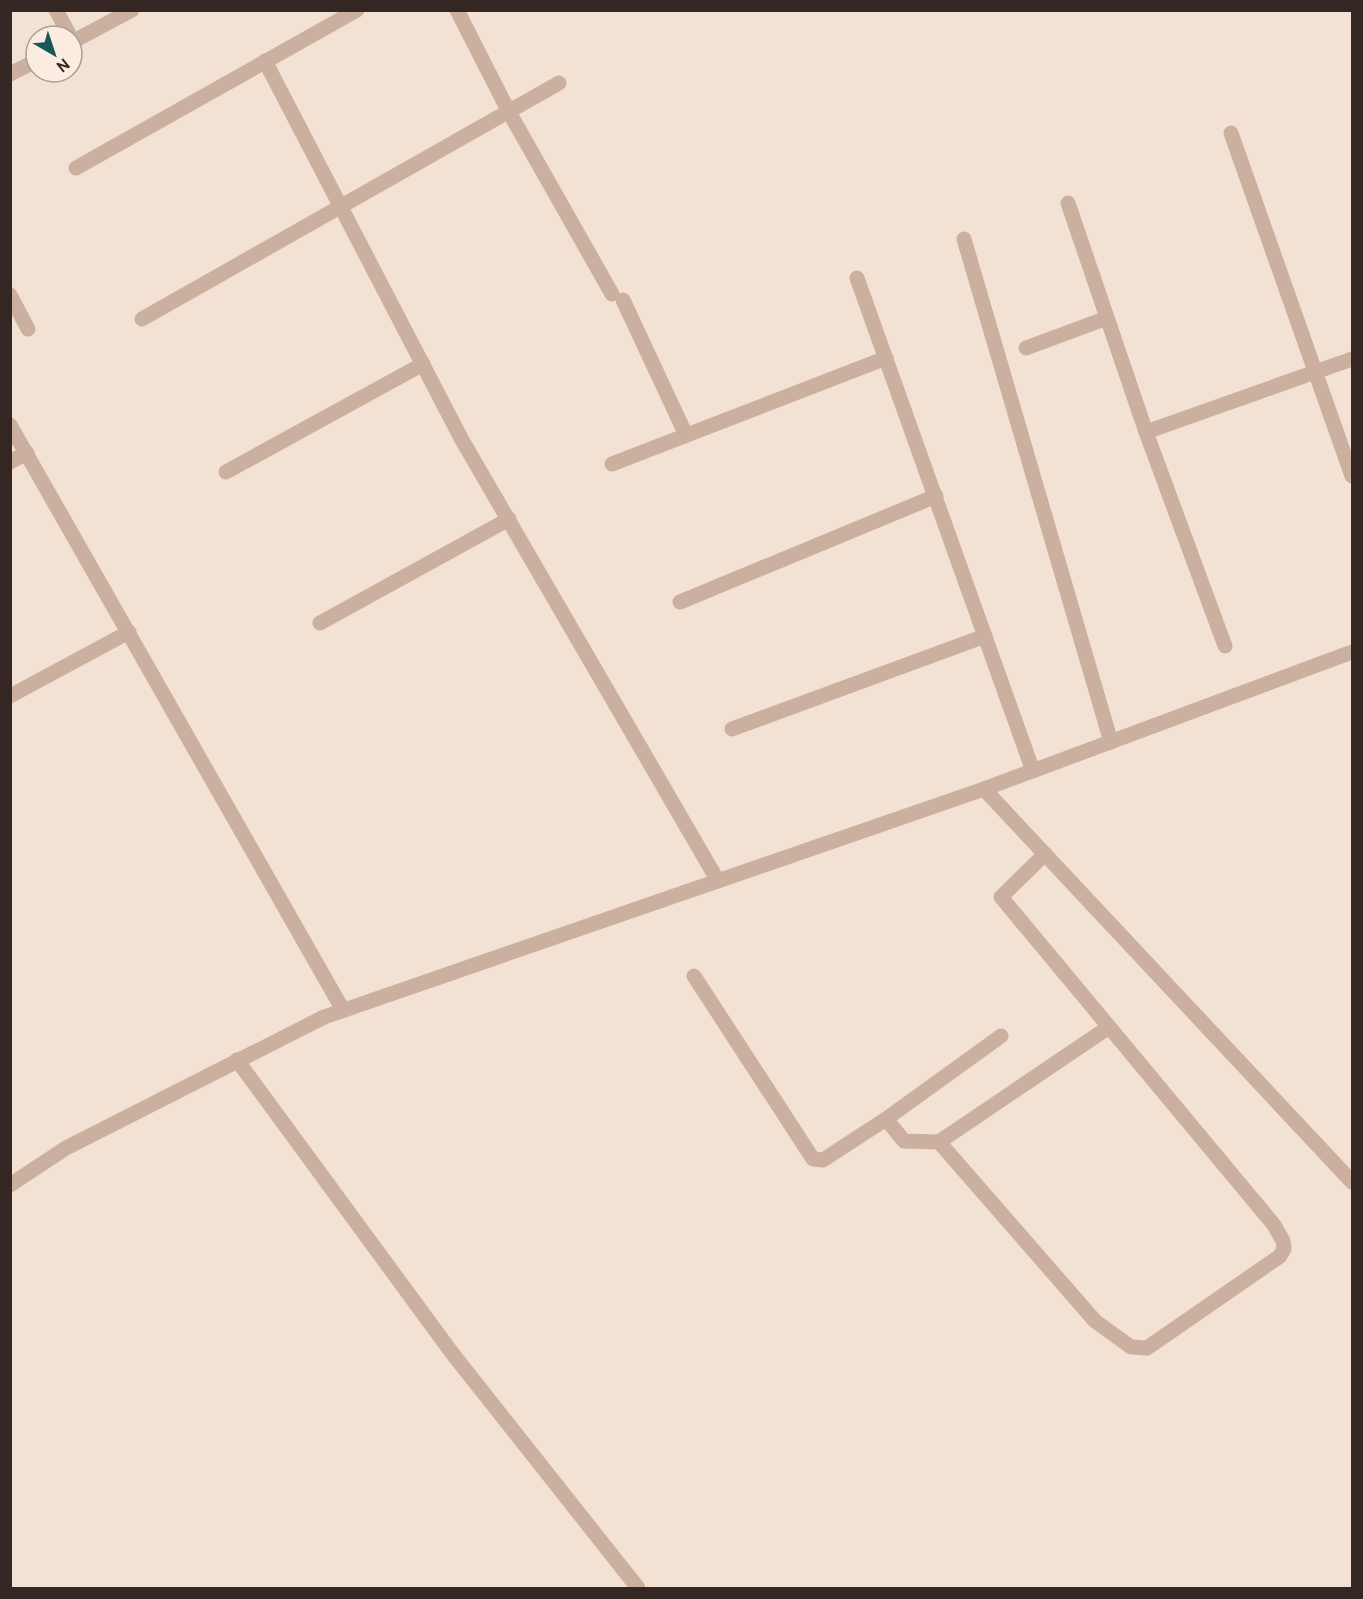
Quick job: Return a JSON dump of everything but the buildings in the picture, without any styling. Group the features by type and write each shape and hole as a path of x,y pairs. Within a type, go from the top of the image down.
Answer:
{"street":[{"path":"56,10 63,24"},
{"path":"84,34 132,10"},
{"path":"76,168 357,10"},
{"path":"457,10 509,112 617,297 686,435"},
{"path":"264,61 462,440 718,881"},
{"path":"10,74 24,67"},
{"path":"142,319 559,83"},
{"path":"1230,133 1353,476"},
{"path":"1068,203 1146,432 1225,646"},
{"path":"964,239 1111,742"},
{"path":"857,278 1033,771"},
{"path":"10,295 28,329"},
{"path":"1026,348 1107,318"},
{"path":"612,464 886,358"},
{"path":"1146,432 1353,359"},
{"path":"226,472 423,364"},
{"path":"10,424 343,1010"},
{"path":"10,462 27,453"},
{"path":"680,602 936,496"},
{"path":"320,623 509,519"},
{"path":"10,696 129,632"},
{"path":"732,729 986,636"},
{"path":"10,1185 66,1148 324,1017 984,789 1353,652"},
{"path":"984,789 1353,1182"},
{"path":"939,1142 1095,1321 1131,1347 1147,1348 1280,1256 1284,1249 1283,1240 1274,1225 1000,897 1045,854"},
{"path":"694,976 813,1160 823,1160 886,1119 1001,1036"},
{"path":"886,1119 904,1141 939,1142 1109,1027"},
{"path":"237,1060 452,1353 638,1588"}]}
